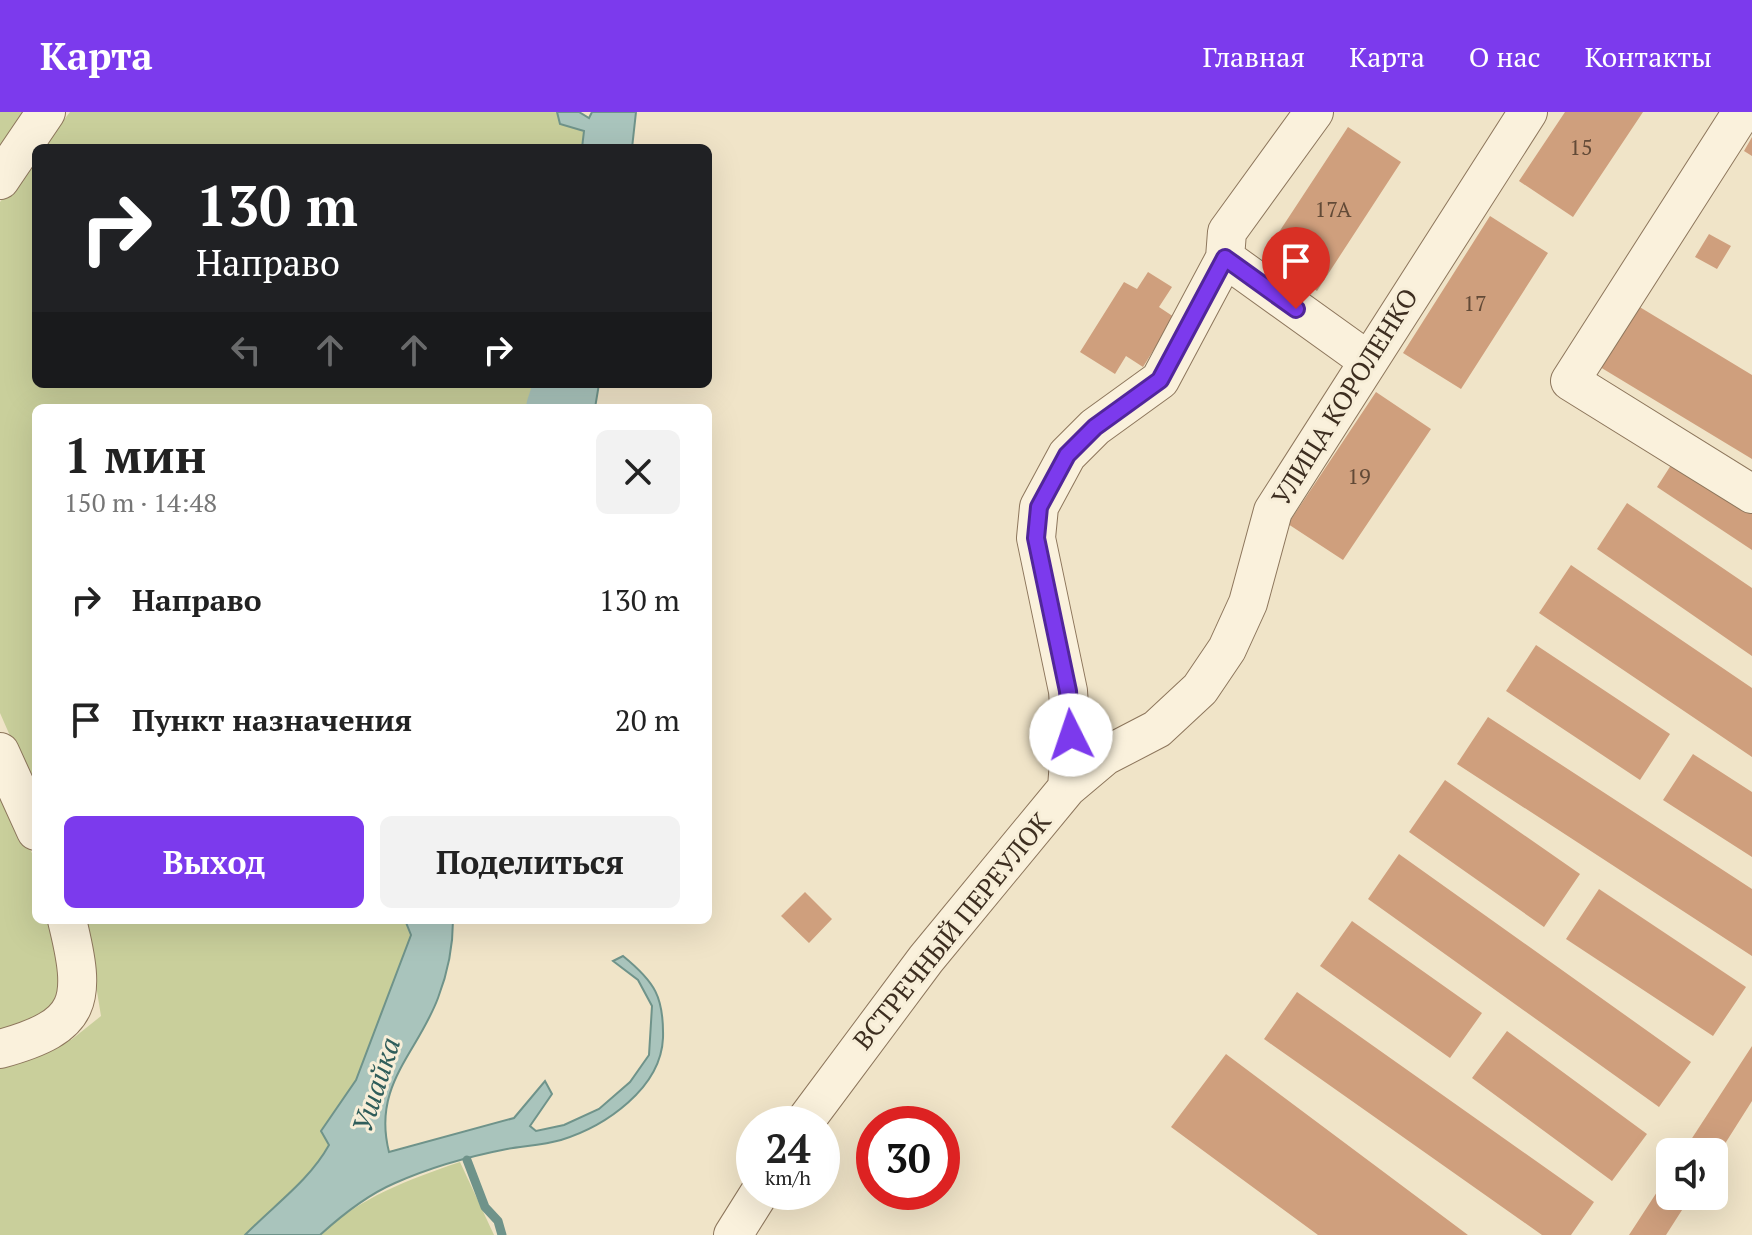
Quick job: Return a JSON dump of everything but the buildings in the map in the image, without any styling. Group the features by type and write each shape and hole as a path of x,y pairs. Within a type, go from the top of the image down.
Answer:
{"street":[{"path":"0,180 46,112"},
{"path":"1067,788 1071,735 1068,691 1036,538 1039,507 1067,455 1095,427 1160,380 1225,258 1227,232 1314,112"},
{"name":"УЛИЦА КОРОЛЕНКО","path":"1157,729 1200,689 1227,649 1248,603 1273,511 1528,112"},
{"path":"1742,112 1570,381 1752,494"},
{"path":"1225,258 1367,360"},
{"name":"ВСТРЕЧНЫЙ ПЕРЕУЛОК","path":"816,1106 926,959 1067,788 1105,756 1157,729"},
{"path":"0,752 32,822"},
{"path":"0,1049 35,1039 63,1021 78,988 77,961 68,924"},
{"path":"733,1235 749,1210"}],"green space":[{"path":"0,112 35,112 0,166"},
{"path":"70,112 557,112 561,124 584,131 582,144 45,144"},
{"path":"32,161 32,388 562,388 559,404 32,404 32,786 0,713 0,202"},
{"path":"0,783 32,853 32,924 59,924 69,994 57,1016 71,1040 101,1016 92,961 81,924 407,924 412,935 356,1080 321,1131 330,1144 302,1181 245,1235 0,1235"},
{"path":"460,1162 494,1235 320,1235 368,1200"}],"water":[{"path":"557,112 579,112 589,118 592,112 636,112 632,144 582,144 584,131 560,124"},
{"path":"562,388 598,388 596,404 559,404"},
{"path":"407,924 453,924 449,960 438,998 391,1089 385,1128 389,1152 514,1118 545,1081 552,1094 530,1126 536,1131 564,1125 599,1109 630,1082 649,1055 652,1006 638,980 613,961 623,956 650,983 662,1012 663,1038 653,1073 642,1089 613,1115 578,1134 436,1167 365,1199 320,1235 245,1235 301,1181 329,1145 321,1131 356,1080 411,935"}],"waterway":[{"name":"Ушайка","path":"553,404 559,388"},
{"path":"467,1160 485,1207 498,1221 502,1235"}],"route":[{"path":"1071,735 1068,691 1036,538 1039,507 1051,480 1067,455 1095,427 1160,380 1225,258 1296,309"}]}
